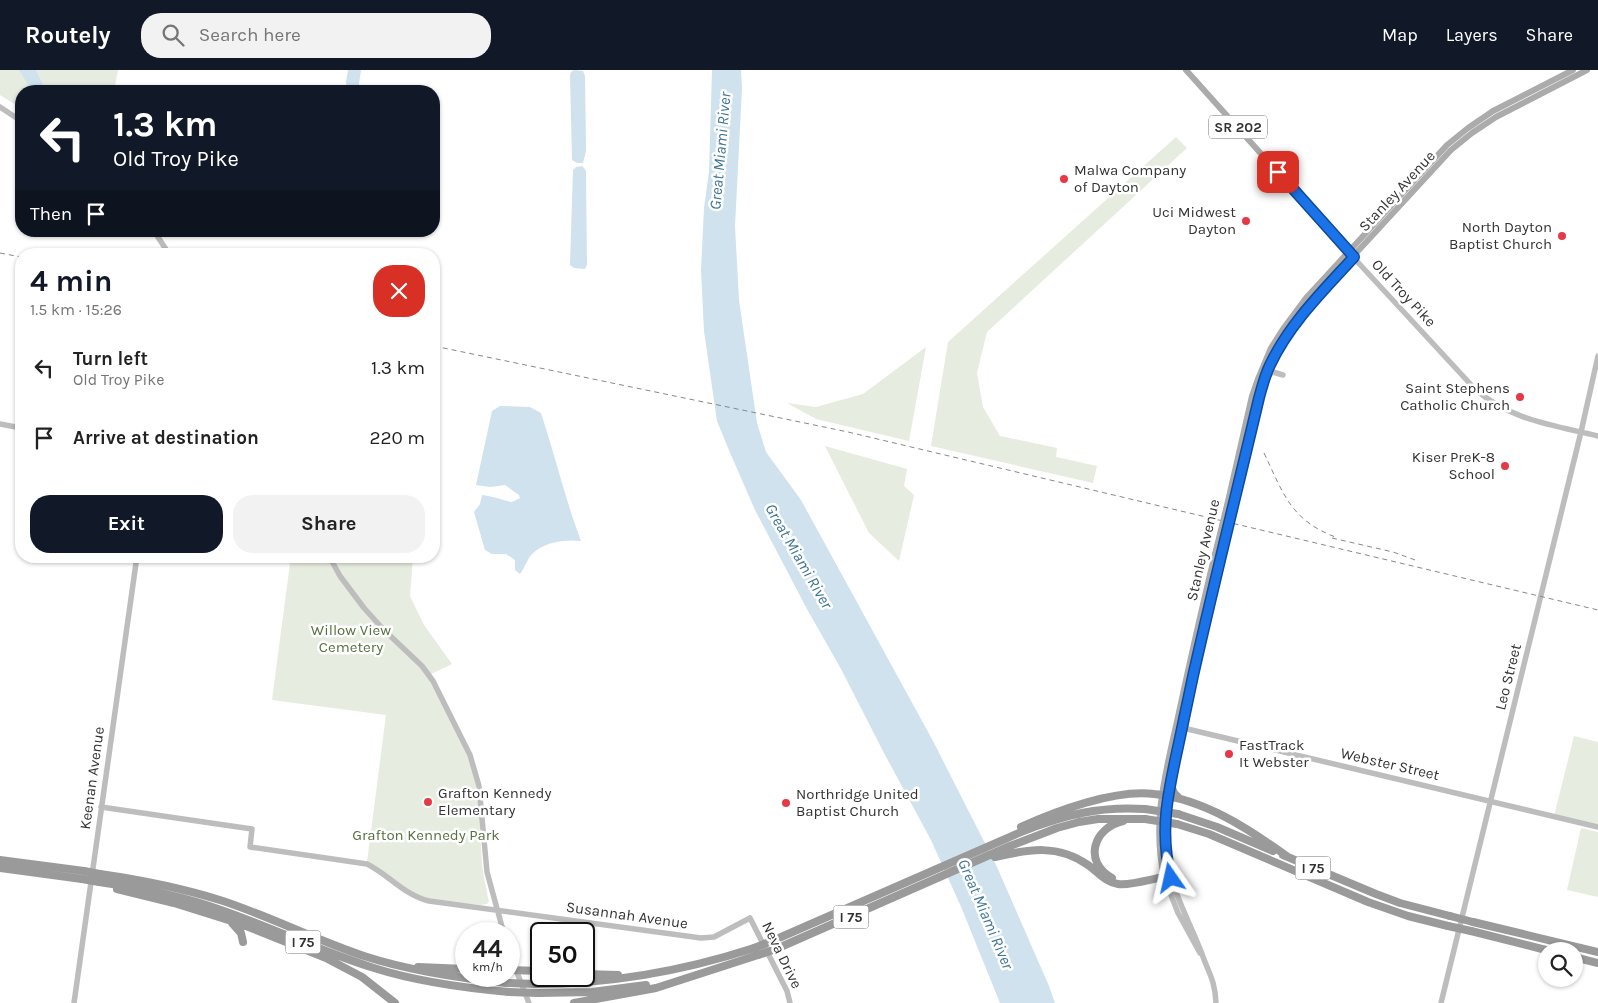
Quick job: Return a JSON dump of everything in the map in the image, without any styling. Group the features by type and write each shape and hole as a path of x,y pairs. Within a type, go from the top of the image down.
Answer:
{"highway":[{"path":"1170,783 1174,793 1181,799"},
{"path":"1009,843 1053,814 1108,798 1152,793 1181,799 1211,809 1272,845 1288,858"},
{"name":"I 75","path":"0,860 100,878 168,886 217,900 345,949 408,968 453,977 506,983 592,982 670,971 754,948 978,860 1052,820 1108,808 1146,809 1178,814 1217,827 1400,903 1598,952"},
{"path":"1136,818 1117,822 1102,832 1095,845 1097,861 1109,877 1117,880 1166,874"},
{"name":"I 75","path":"100,878 201,903 239,916 335,955 396,974 468,988 509,992 584,992 651,984 701,973 776,949 923,880 982,849 1079,822 1136,818 1177,824 1209,834 1368,902 1408,916 1538,948"},
{"path":"1009,843 1065,853 1090,866 1112,883 1121,884 1166,874"},
{"name":"I 75","path":"0,868 83,875"},
{"path":"100,878 117,889 174,903 228,920 326,958 362,977 395,1003"},
{"path":"228,920 241,933 243,942"},
{"path":"1583,959 1598,963"},
{"path":"408,968 424,966 455,968"},
{"path":"574,1003 656,988 701,973"},
{"path":"595,974 618,974 629,977"}],"main road":[{"name":"Old Troy Pike","path":"1186,70 1351,254"},
{"name":"Stanley Avenue","path":"1166,874 1158,832 1158,818 1201,642 1232,497 1259,398 1271,363 1288,332 1311,302 1447,145 1493,111 1573,70"},
{"name":"Stanley Avenue","path":"1232,497 1252,396 1263,364 1283,329 1306,298 1451,150 1496,117 1587,70"},
{"name":"Stanley Avenue","path":"1165,795 1170,783 1179,727"}],"street":[{"path":"0,108 15,117"},
{"path":"158,237 165,248"},
{"name":"Old Troy Pike","path":"1351,254 1470,383 1491,402 1518,416 1598,436"},
{"name":"Leo Street","path":"1441,1003 1598,356"},
{"path":"1264,381 1273,372 1283,375"},
{"path":"0,424 15,427"},
{"name":"Keenan Avenue","path":"74,1003 135,563"},
{"path":"333,563 340,576 364,608 427,673 441,694 461,736 475,768 479,786 487,872 500,922"},
{"name":"Webster Street","path":"1179,727 1598,827"},
{"name":"Susannah Avenue","path":"101,807 252,829 250,847 367,864 383,873 415,897 430,901 701,938 714,937 750,918"},
{"name":"Stanley Avenue","path":"1166,874 1195,932 1212,976 1216,1003"},
{"name":"Neva Drive","path":"750,918 787,991 790,1003"},
{"path":"520,986 528,1003"}],"green space":[{"path":"0,70 118,70 115,85 15,85 15,104 0,95"},
{"path":"1176,137 1187,148 987,332 977,373 983,407 1000,436 1057,448 1056,457 1097,466 1093,483 931,446 948,342"},
{"path":"926,347 909,441 816,419 787,403 816,407 863,394"},
{"path":"825,446 907,469 904,486 914,495 899,561 869,533"},
{"path":"290,563 412,563 410,596 424,625 452,664 427,676 448,713 472,767 477,790 482,868 489,901 487,904 480,905 420,897 367,862 386,715 272,700"},
{"path":"1574,736 1598,742 1598,827 1554,816"},
{"path":"1581,828 1598,832 1598,897 1567,890"}],"water":[{"path":"19,70 36,70 43,85 28,85"},
{"path":"348,70 361,70 359,85 346,85"},
{"path":"574,70 583,71 585,76 586,151 583,163 577,163 572,160 570,75"},
{"name":"Great Miami River","path":"712,70 741,70 742,88 735,226 739,300 757,423 766,452 801,500 933,741 997,867 1055,1003 1000,1003 962,909 931,840 755,510 717,421 704,331 701,270 704,208 709,172"},
{"path":"582,166 586,171 587,265 585,269 574,268 570,265 573,170 576,167"},
{"path":"500,406 530,407 541,413 581,541 562,541 542,547 530,556 520,574 515,570 515,560 506,554 492,554 485,550 474,512 480,504 482,495 512,502 520,498 519,495 505,485 491,487 476,485 492,411"}],"railway":[{"path":"0,253 15,256"},
{"path":"440,347 848,432 1598,610"},
{"path":"1264,453 1277,482 1299,515 1322,531 1338,538"},
{"path":"1332,538 1393,552 1418,561"}],"place":[{"name":"Malwa Company of Dayton","path":"1064,179"},
{"name":"Uci Midwest Dayton","path":"1246,221"},
{"name":"North Dayton Baptist Church","path":"1562,236"},
{"name":"Saint Stephens Catholic Church","path":"1520,397"},
{"name":"Kiser PreK-8 School","path":"1505,466"},
{"name":"FastTrack It Webster","path":"1229,754"},
{"name":"Grafton Kennedy Elementary","path":"428,802"},
{"name":"Northridge United Baptist Church","path":"786,803"}],"route":[{"path":"1171,878 1166,856 1165,832 1169,792 1201,642 1259,398 1269,367 1288,332 1311,302 1354,257 1278,172"}],"park label":[{"name":"Willow View Cemetery","path":"351,638"},
{"name":"Grafton Kennedy Park","path":"426,835"}]}
